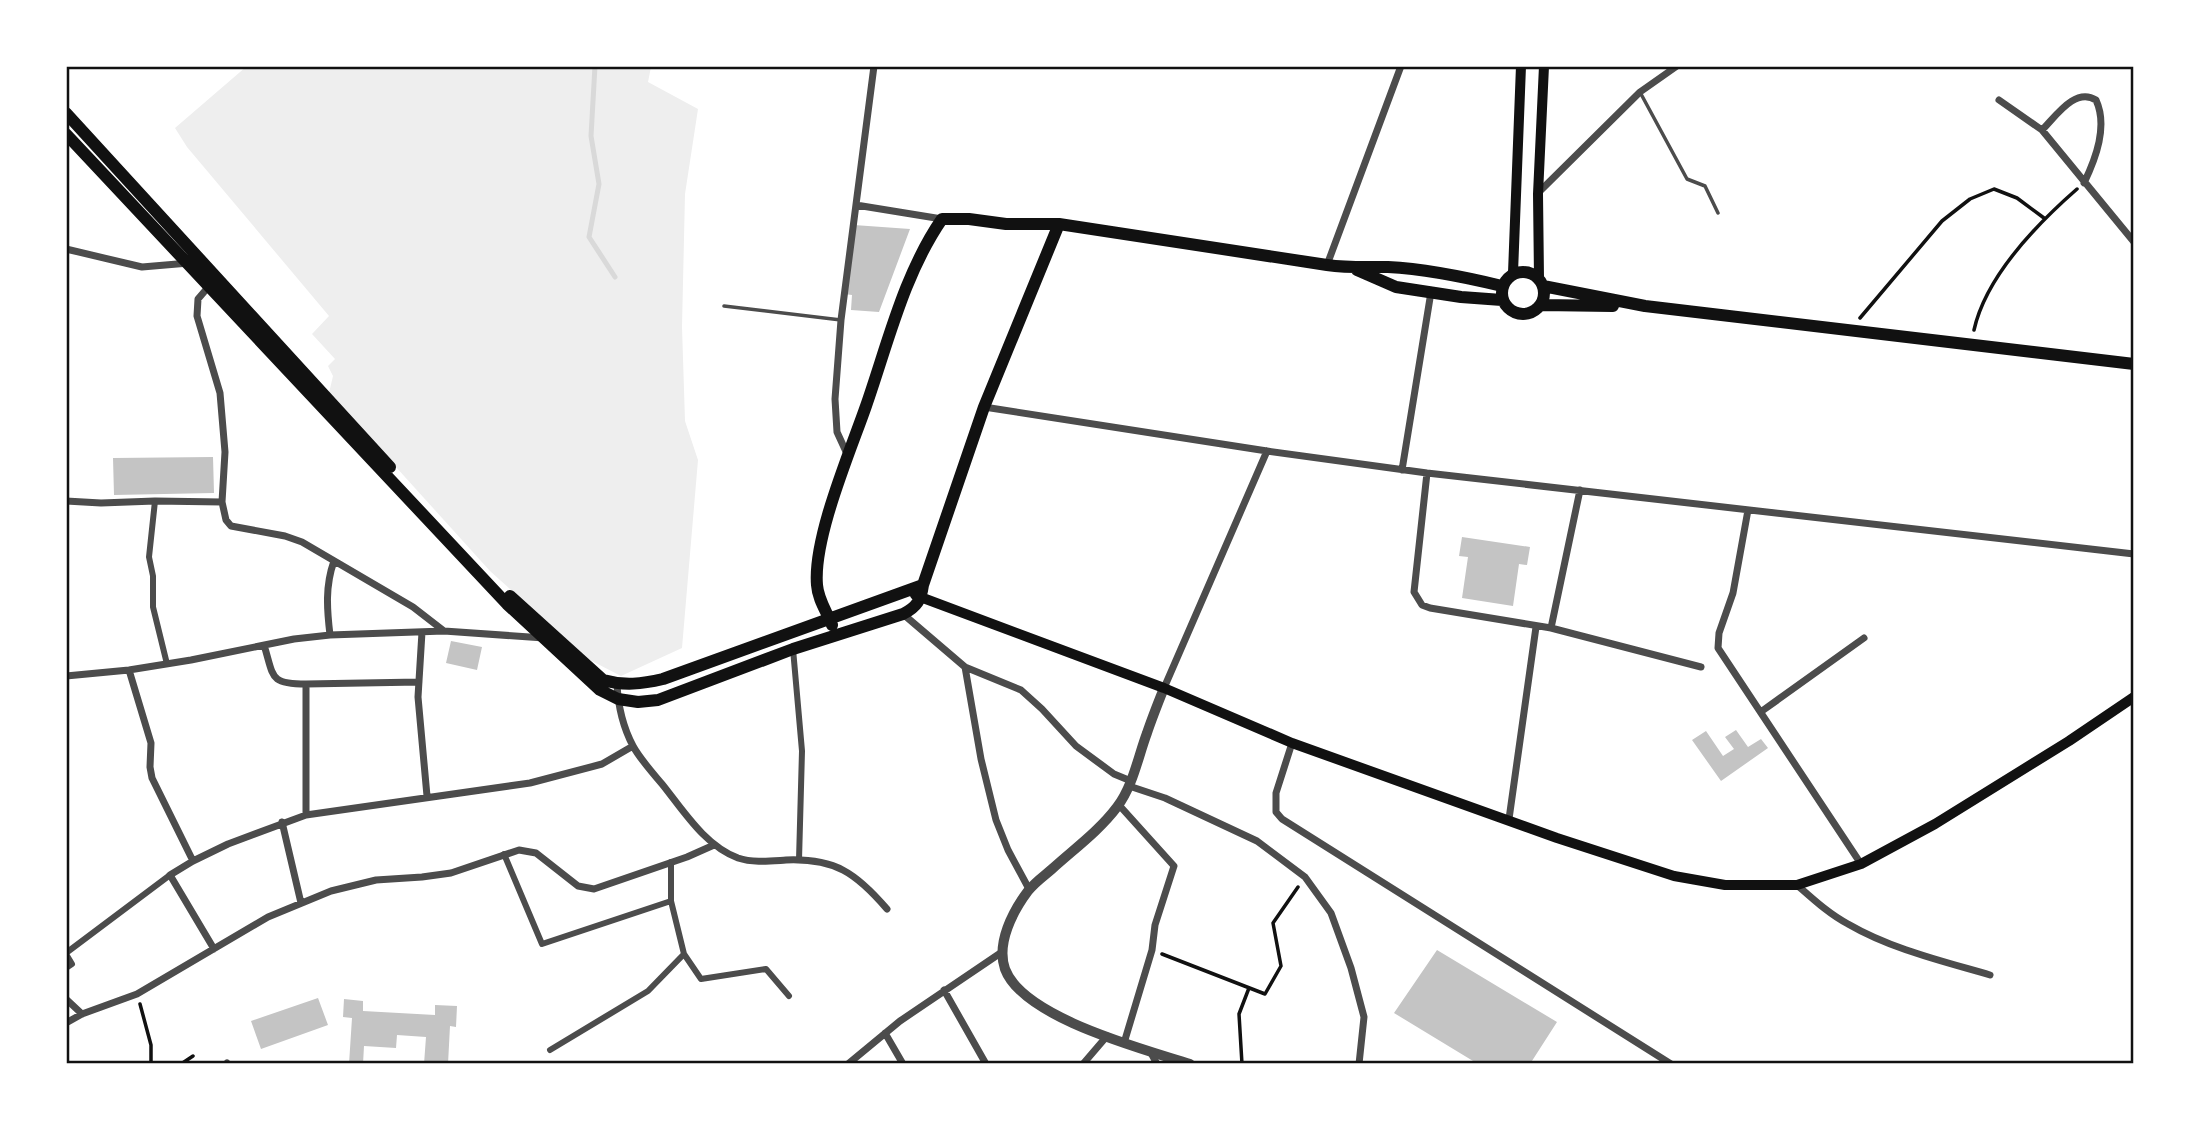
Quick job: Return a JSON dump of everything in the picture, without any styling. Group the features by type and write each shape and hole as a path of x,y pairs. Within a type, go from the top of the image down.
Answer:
{"main road":[{"path":"1513,273 1521,66"},
{"path":"1544,66 1538,194 1541,282 1544,296 1541,305 1534,312 1525,314 1515,313 1507,308 1502,300 1502,286 1513,273 1522,271 1531,273 1541,282 1645,306"},
{"path":"66,113 199,258 212,283"},
{"path":"66,134 186,264 212,283 600,690 618,699 638,702 658,700 793,649 903,614 917,605 984,407 1059,224"},
{"path":"836,635 820,598 817,584 819,557 848,456 919,257 942,219 970,219 1006,224 1059,224 1328,265 1353,268 1390,267 1468,278 1502,286"},
{"path":"1353,268 1396,287 1502,300"},
{"path":"1541,305 1645,306 2133,364"},
{"path":"547,636 603,680 634,685 663,680 923,585"},
{"path":"907,591 921,599 1164,688 1292,743 1557,838 1674,876 1725,885 1797,885 1861,864 1946,817 2069,741 2133,697"}],"street":[{"path":"848,456 836,432 834,419 841,320 874,66"},
{"path":"1328,265 1401,66"},
{"path":"1538,194 1640,92 1678,66"},
{"path":"2042,130 2070,102 2080,96 2089,96 2096,100 2101,120 2099,140 2092,167 2084,183"},
{"path":"2000,100 2042,130 2133,242"},
{"path":"856,205 942,219"},
{"path":"66,249 142,267 186,264 199,258"},
{"path":"212,283 200,295 196,306 201,335 220,393 225,452 222,502 226,520 231,526 285,536 302,542 413,607 444,631"},
{"path":"1402,470 1431,292"},
{"path":"984,407 1402,470 2133,554"},
{"path":"1190,1063 1124,1043 1060,1017 1033,1002 1016,988 1005,970 1002,952 1010,920 1029,889 1097,829 1119,805 1130,784 1164,688 1267,451"},
{"path":"1427,473 1414,592 1417,599 1430,608 1550,628 1701,667"},
{"path":"1550,628 1580,490"},
{"path":"66,501 222,502"},
{"path":"155,501 149,557 153,576 153,607 167,664"},
{"path":"1748,510 1733,593 1719,633 1718,648 1762,710 1861,864"},
{"path":"330,635 328,588 334,561"},
{"path":"903,614 965,667 1021,690 1076,746 1114,774 1130,784 1257,841 1305,877 1331,913 1352,968 1364,1017 1359,1063"},
{"path":"1509,819 1536,627"},
{"path":"66,676 129,670 294,639 330,635 444,631 547,636"},
{"path":"422,632 418,708 427,796"},
{"path":"1762,710 1864,638"},
{"path":"264,645 274,677 279,682 419,682"},
{"path":"793,649 802,751 799,860"},
{"path":"965,667 981,759 996,821 1029,889"},
{"path":"129,670 151,743 152,778 193,861"},
{"path":"306,684 306,815"},
{"path":"617,684 618,699 633,746 695,826 714,845 737,858 757,861 799,860 834,865 848,871 887,909"},
{"path":"1292,743 1276,793 1276,812 1282,819 1671,1063"},
{"path":"66,968 72,964 66,954 170,875 193,861 282,822 306,815 548,779 602,764 633,746"},
{"path":"1119,805 1174,866 1155,925 1152,950 1124,1043"},
{"path":"282,822 301,903"},
{"path":"66,1023 82,1014 137,994 235,934 331,891 376,880 451,873 519,850 536,853 578,886 587,889 604,886 714,845"},
{"path":"504,854 542,944 671,901"},
{"path":"671,862 671,901 684,954 701,979 766,969 789,996"},
{"path":"170,875 214,949"},
{"path":"1797,885 1819,905 1847,924 1927,957 1990,975"},
{"path":"848,1063 944,990 1002,952"},
{"path":"550,1050 648,991 684,954"},
{"path":"944,990 986,1063"},
{"path":"66,999 82,1014"},
{"path":"885,1033 903,1063"},
{"path":"1083,1063 1107,1036"},
{"path":"1149,1051 1157,1063"}],"lane":[{"path":"1640,92 1687,179 1705,186 1718,213"},
{"path":"724,306 841,320"}],"path":[{"path":"1970,346 1976,318 1996,280 2044,218 2084,183"},
{"path":"1851,329 1942,221 1970,199 1994,189 2017,198 2044,218"},
{"path":"1152,950 1265,994 1281,966 1273,923 1305,877"},
{"path":"1242,1063 1239,1014 1249,988"},
{"path":"137,994 151,1045 151,1063"},
{"path":"181,1063 193,1056"}],"shaded area":[{"path":"247,66 651,67 648,82 698,109 685,194 682,327 685,421 698,460 682,648 621,676 588,659 490,571 329,393 333,376 328,366 335,359 312,334 329,316 187,147 175,128"}],"building":[{"path":"854,225 910,229 879,312 851,310 852,295 844,294"},
{"path":"213,457 214,493 114,495 113,458"},
{"path":"1462,537 1530,547 1527,565 1519,564 1513,606 1462,598 1468,557 1459,556"},
{"path":"451,641 482,647 477,670 446,663"},
{"path":"1736,730 1748,747 1761,739 1768,748 1721,781 1692,740 1706,731 1723,756 1734,749 1725,737"},
{"path":"1437,950 1557,1022 1530,1064 1478,1064 1394,1013"},
{"path":"318,998 328,1025 261,1049 251,1021"},
{"path":"344,999 363,1001 363,1011 435,1015 435,1005 457,1006 456,1027 450,1026 448,1064 424,1064 426,1037 397,1035 396,1048 364,1046 363,1064 349,1064 352,1018 343,1017"}],"waterway":[{"path":"595,66 591,136 599,184 589,237 615,277"}]}
